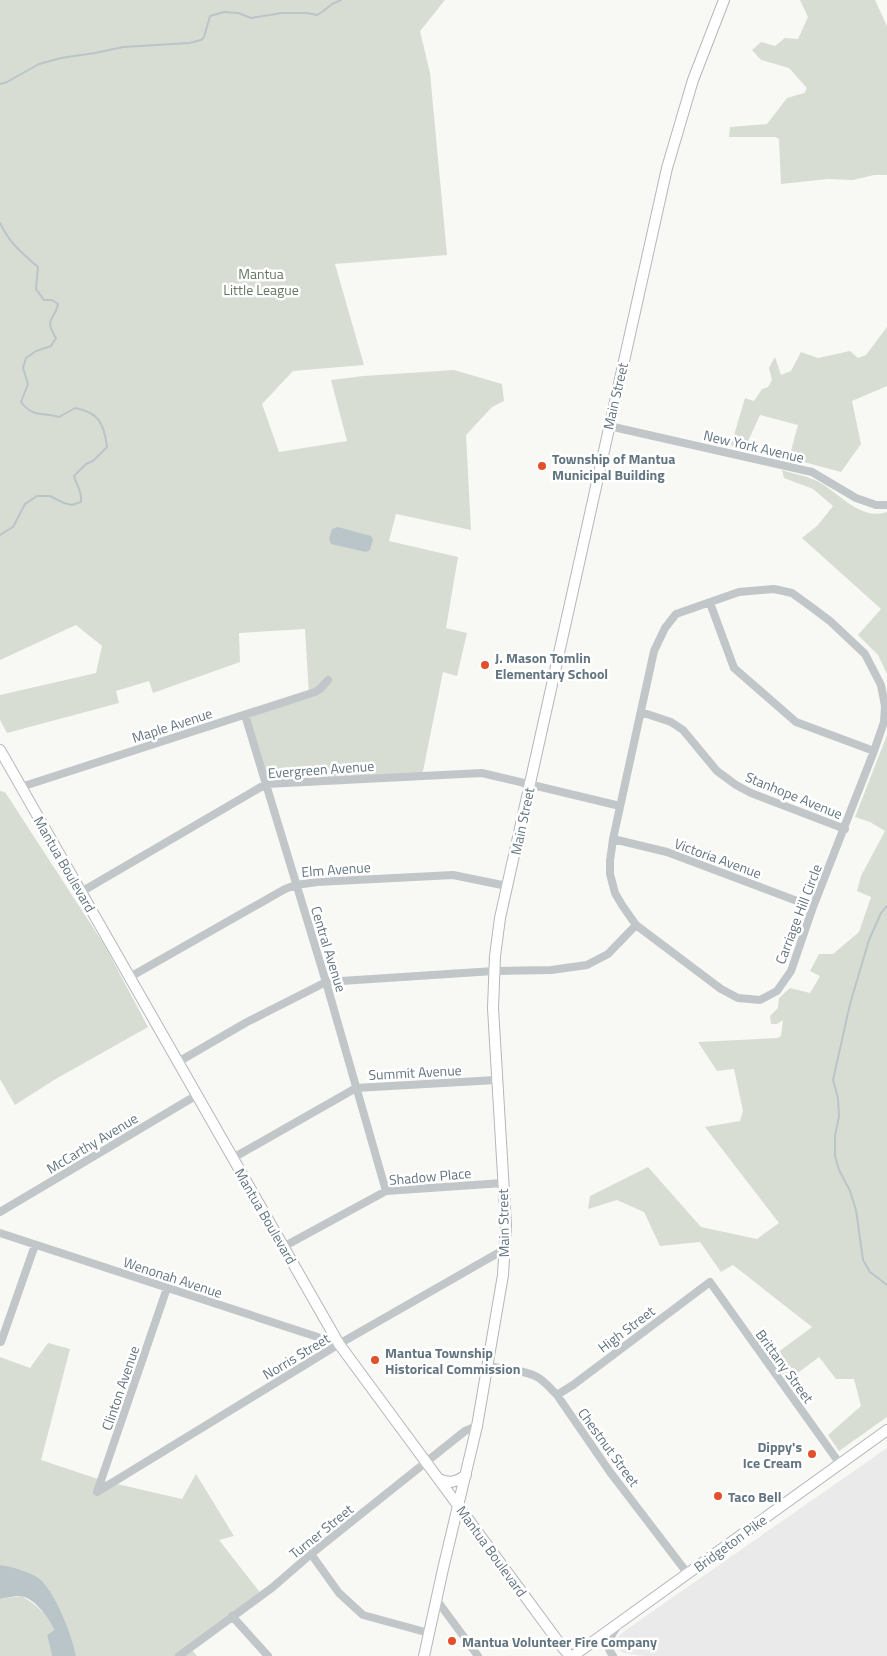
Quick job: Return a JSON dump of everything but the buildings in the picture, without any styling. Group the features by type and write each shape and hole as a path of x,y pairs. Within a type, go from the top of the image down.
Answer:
{"main road":[{"name":"Main Street","path":"424,1656 477,1426 503,1275 506,1225 493,1008 497,937 608,426 674,141 702,55 724,0"},
{"name":"Mantua Boulevard","path":"0,750 130,977 183,1060 197,1095 339,1344 563,1648 572,1656"},
{"name":"Bridgeton Pike","path":"572,1656 887,1430"},
{"path":"439,1479 453,1482 466,1475"}],"street":[{"name":"New York Avenue","path":"608,426 812,472 856,498 876,505 887,505"},
{"name":"Carriage Hill Circle","path":"774,589 792,593 830,621 864,654 880,685 885,706 884,722 874,751 813,907 791,971 777,992 760,1000 738,998 722,989 636,925 615,893 610,874 613,839 654,651 665,628 676,614 710,603 739,592 774,589"},
{"path":"710,603 734,668 796,722 874,751"},
{"name":"Maple Avenue","path":"21,787 314,692 320,689 328,680"},
{"name":"Stanhope Avenue","path":"641,712 671,722 683,730 717,770 736,785 751,793 844,829"},
{"name":"Central Avenue","path":"245,715 326,982 386,1191"},
{"name":"Evergreen Avenue","path":"81,892 266,784 471,772 530,783 620,806"},
{"name":"Victoria Avenue","path":"613,839 667,852 813,907"},
{"name":"Elm Avenue","path":"130,977 285,889 296,885 317,882 452,875 507,886"},
{"path":"183,1060 247,1022 326,982 494,971 551,970 587,965 608,954 636,925"},
{"name":"Summit Avenue","path":"233,1158 356,1088 496,1080"},
{"name":"McCarthy Avenue","path":"0,1212 197,1095"},
{"name":"Shadow Place","path":"283,1247 386,1191 503,1183"},
{"name":"Wenonah Avenue","path":"0,1233 339,1344"},
{"path":"1,1342 35,1245"},
{"name":"Norris Street","path":"102,1489 339,1344 505,1249"},
{"name":"High Street","path":"557,1395 710,1282"},
{"name":"Brittany Street","path":"710,1282 840,1464"},
{"name":"Clinton Avenue","path":"102,1489 97,1492 167,1288"},
{"name":"Chestnut Street","path":"488,1366 537,1377 557,1395 610,1472 688,1574"},
{"name":"Turner Street","path":"179,1656 273,1587 465,1430 477,1426"},
{"path":"311,1554 339,1593 363,1615 429,1633"},
{"path":"436,1599 478,1656"},
{"path":"232,1616 268,1656"},
{"path":"613,1656 608,1647 609,1640 618,1624"}],"shaded area":[{"path":"338,527 371,536 373,540 370,550 366,552 331,544 329,539 332,529"},
{"path":"887,1448 887,1656 644,1656 624,1653 617,1649 618,1637 623,1632"},
{"path":"0,1565 28,1572 43,1582 62,1613 76,1656 52,1656 47,1635 54,1630 49,1620 31,1600 20,1596 0,1599"}],"green space":[{"name":"Mantua Little League","path":"0,0 445,0 420,31 430,73 447,255 335,264 364,365 293,371 262,404 279,452 347,441 331,380 454,370 502,384 504,401 492,407 466,435 471,530 396,514 389,541 458,557 446,628 467,633 457,676 443,672 422,776 266,788 246,717 309,695 305,629 239,633 240,662 153,693 149,681 116,691 119,703 7,733 0,720 0,695 96,673 102,646 76,625 0,660"},
{"path":"800,0 875,0 887,26 887,175 874,175 853,180 828,179 781,184 779,139 775,137 729,137 730,127 767,124 787,98 804,93 807,88 789,68 761,60 752,50 761,42 775,46 785,38 798,39 808,17"},
{"path":"887,327 887,386 852,401 861,444 841,472 789,458 798,425 760,415 744,450 731,445 745,398 754,401 762,389 768,387 772,380 769,368 775,357 781,375 791,371 801,352 818,358 850,351 858,358 866,355"},
{"path":"782,470 819,482 860,510 877,514 887,512 887,674 878,655 858,635 881,609 802,538 818,525 833,506 813,489 784,478"},
{"path":"887,735 887,1417 839,1451 828,1435 861,1406 854,1379 836,1379 819,1357 787,1379 769,1359 812,1327 733,1265 721,1272 700,1242 660,1246 644,1212 617,1200 588,1209 590,1196 648,1167 701,1227 757,1239 779,1223 705,1127 740,1121 743,1111 734,1069 717,1071 698,1042 777,1038 781,1036 783,1020 777,1024 771,1024 770,1016 778,1008 779,998 790,988 810,993 820,976 810,971 819,954 833,954 859,932 871,897 857,891 861,876 885,831 870,822 855,817"},
{"path":"0,791 5,792 105,946 148,1027 54,1080 15,1105 0,1079"},
{"path":"48,1343 70,1349 41,1460 104,1481 182,1499 196,1474 234,1536 219,1540 262,1595 192,1650 197,1656 76,1656 62,1613 43,1582 28,1572 0,1565 0,1357 30,1368"},
{"path":"22,1596 41,1610 54,1630 47,1635 52,1656 0,1656 0,1599"}],"waterway":[{"path":"0,84 39,64 61,58 123,47 189,43 201,40 204,37 210,16 224,12 238,13 251,18 282,13 317,15 341,0"},
{"path":"0,223 12,242 38,267 36,289 44,300 52,300 58,304 50,322 56,338 51,346 36,351 26,358 23,368 28,384 21,402 25,407 34,412 59,417 75,408 90,413 99,420 107,447 74,476 80,491 81,502 72,505 50,496 37,496 25,504 13,527 0,535"},
{"path":"887,906 881,913 869,940 850,1004 833,1080 838,1098 839,1116 835,1136 835,1156 856,1210 863,1260 870,1272 887,1285"}],"place":[{"name":"Township of Mantua Municipal Building","path":"542,466"},
{"name":"J. Mason Tomlin Elementary School","path":"485,665"},
{"name":"Mantua Township Historical Commission","path":"375,1360"},
{"name":"Dippy's Ice Cream","path":"812,1454"},
{"name":"Taco Bell","path":"718,1496"},
{"name":"Mantua Volunteer Fire Company","path":"452,1641"}]}
